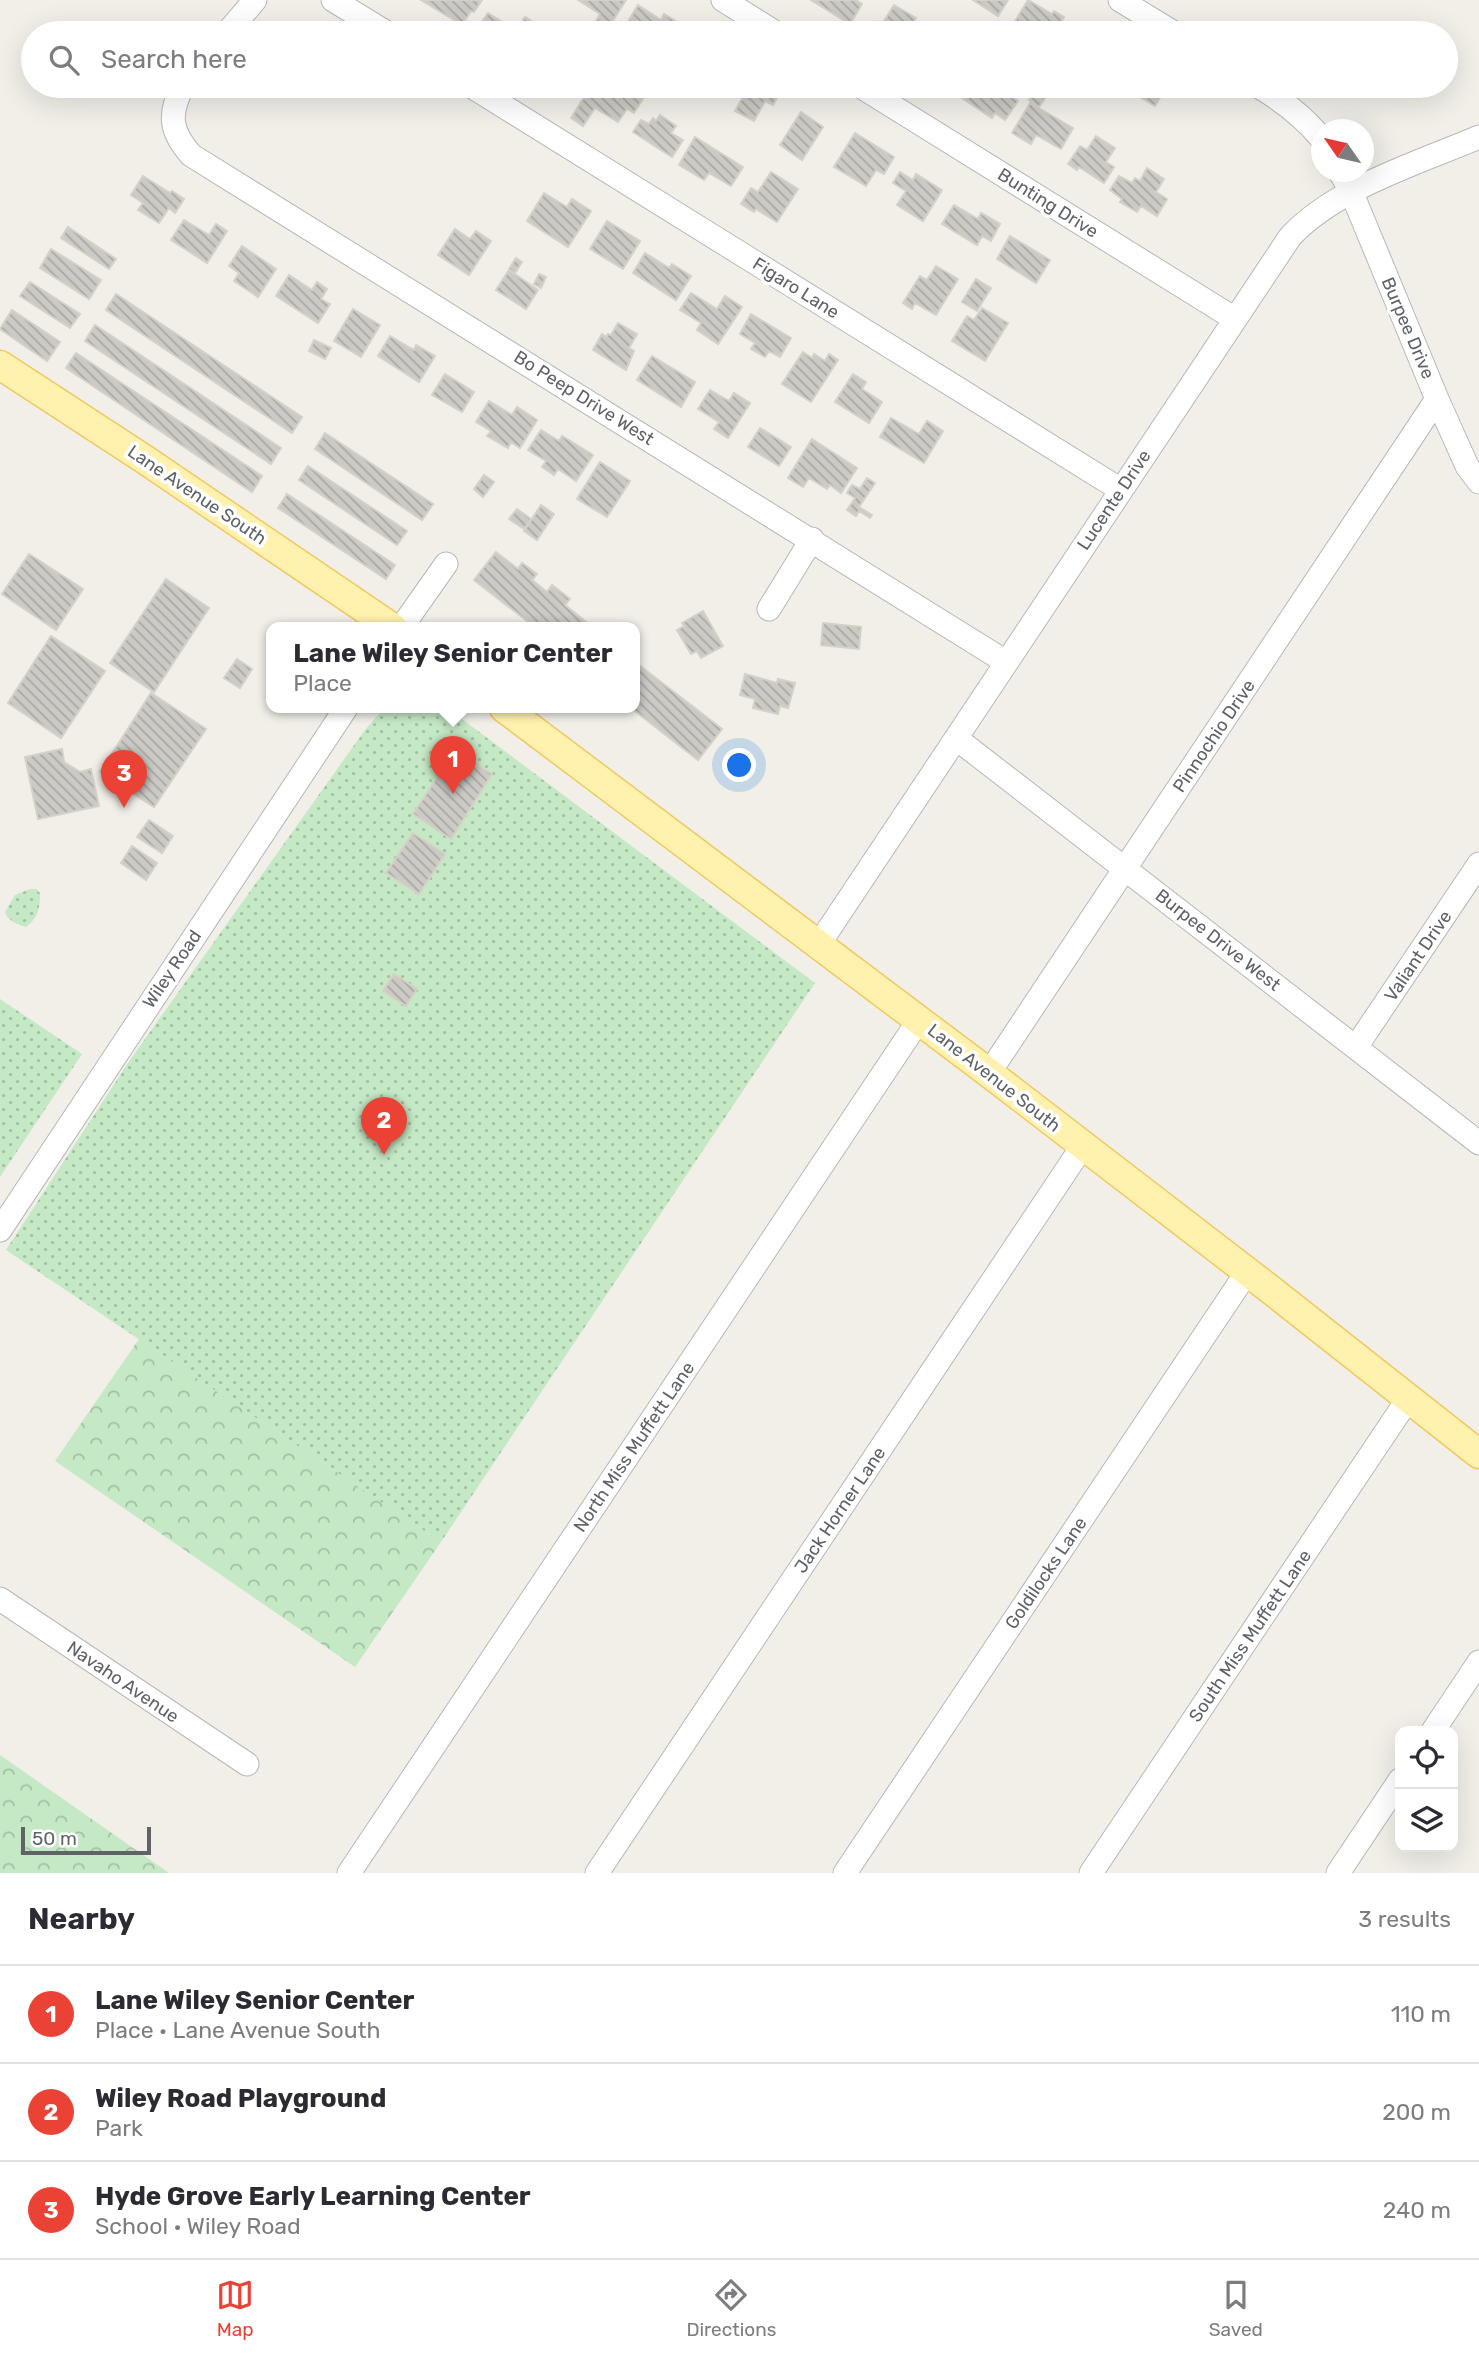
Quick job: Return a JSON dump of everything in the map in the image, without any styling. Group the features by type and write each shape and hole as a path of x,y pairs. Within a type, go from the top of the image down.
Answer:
{"main road":[{"name":"Lane Avenue South","path":"0,365 144,458 384,622"},
{"name":"Lane Avenue South","path":"511,713 989,1073 1479,1454"}],"street":[{"path":"237,21 255,0"},
{"path":"333,0 367,21"},
{"path":"723,0 757,21"},
{"path":"1120,0 1154,21"},
{"name":"Bo Peep Drive West","path":"177,98 174,105 173,124 178,141 191,155 1006,662"},
{"name":"Figaro Lane","path":"490,98 1121,490"},
{"name":"Bunting Drive","path":"879,98 1235,319"},
{"path":"1278,98 1311,126"},
{"name":"Lucente Drive","path":"1374,171 1479,137"},
{"name":"Lucente Drive","path":"819,944 1296,230 1344,182"},
{"name":"Burpee Drive","path":"1345,182 1437,399 1467,466 1479,482"},
{"name":"Pinnochio Drive","path":"989,1073 1437,399"},
{"path":"769,609 812,539"},
{"path":"405,622 446,564"},
{"name":"Wiley Road","path":"0,1230 342,713"},
{"name":"Burpee Drive West","path":"957,739 1479,1143"},
{"name":"Valiant Drive","path":"1356,1047 1479,864"},
{"name":"North Miss Muffett Lane","path":"349,1873 919,1020"},
{"name":"Jack Horner Lane","path":"597,1873 1082,1147"},
{"name":"Goldilocks Lane","path":"845,1873 1247,1272"},
{"name":"South Miss Muffett Lane","path":"1091,1873 1408,1399"},
{"name":"Navaho Avenue","path":"0,1599 247,1764"},
{"path":"1436,1726 1479,1662"},
{"path":"1338,1873 1395,1788"}],"green space":[{"path":"380,713 454,713 815,983 441,1542 6,1250 130,1060"},
{"path":"36,889 40,893 40,903 36,916 26,927 10,920 5,912 15,895"},
{"path":"0,999 82,1054 0,1177"},
{"path":"139,1339 441,1542 355,1667 55,1461"},
{"path":"0,1755 169,1873 0,1873"}],"building":[{"path":"421,0 482,0 465,21 455,21"},
{"path":"578,0 626,0 613,21 596,21 600,14"},
{"path":"811,0 856,0 862,4 852,21 845,21"},
{"path":"973,0 1008,0 998,16"},
{"path":"1028,0 1052,14 1054,11 1064,17 1062,21 1015,21"},
{"path":"638,5 661,20 664,14 675,21 628,21"},
{"path":"894,5 916,18 914,21 884,21"},
{"path":"488,13 500,21 482,21"},
{"path":"584,98 643,98 634,113 627,109 618,122 595,108 583,126 571,118"},
{"path":"742,98 777,98 773,105 765,101 754,121 735,111"},
{"path":"962,98 1014,98 1018,101 1005,120 995,113 992,118"},
{"path":"1030,98 1045,98 1039,107 1029,100"},
{"path":"1141,98 1160,98 1155,106"},
{"path":"1030,103 1073,128 1061,149 1036,135 1031,144 1012,133"},
{"path":"801,112 823,127 802,160 780,145"},
{"path":"660,115 676,126 671,133 683,140 672,157 633,132 641,120 649,124 653,118 656,121"},
{"path":"855,133 894,157 884,174 876,170 866,186 834,167"},
{"path":"1096,136 1115,148 1106,162 1114,167 1104,183 1079,167 1077,170 1068,164 1080,146 1087,150"},
{"path":"695,137 743,167 731,186 709,173 704,180 679,165"},
{"path":"1147,168 1164,179 1156,192 1167,199 1157,216 1141,206 1137,212 1120,202 1122,199 1110,190 1119,176 1132,183 1135,178 1140,181"},
{"path":"771,172 798,189 777,222 756,209 754,212 741,204 751,188 758,192"},
{"path":"900,172 913,180 916,174 942,190 923,221 897,205 906,191 893,183"},
{"path":"143,176 184,199 175,213 169,208 159,223 138,210 143,203 131,195"},
{"path":"544,193 567,207 572,199 591,211 568,247 527,221"},
{"path":"954,205 978,219 981,213 1000,224 991,241 982,236 977,245 942,224"},
{"path":"184,220 209,235 216,224 227,231 207,263 171,240"},
{"path":"607,221 640,241 623,269 590,249"},
{"path":"68,227 116,259 109,269 61,238"},
{"path":"455,229 470,239 476,231 491,241 469,275 438,255"},
{"path":"1010,236 1050,260 1036,283 997,259"},
{"path":"242,246 276,269 258,297 234,281 239,273 229,266"},
{"path":"51,249 101,280 89,299 40,268"},
{"path":"645,253 669,268 672,264 691,276 676,300 633,273"},
{"path":"516,258 522,262 515,273 509,269"},
{"path":"936,266 958,279 936,315 915,303 912,309 903,303 920,276 927,280"},
{"path":"509,270 538,290 526,309 496,290"},
{"path":"539,274 546,277 541,288 534,284"},
{"path":"289,275 312,290 317,282 327,289 321,299 330,304 318,323 276,296"},
{"path":"976,279 991,288 977,311 962,302"},
{"path":"30,282 80,314 70,328 20,296"},
{"path":"691,293 717,309 725,296 742,307 718,344 697,330 701,323 680,310"},
{"path":"116,294 302,417 292,433 106,310"},
{"path":"982,308 1008,323 985,361 952,341 967,316 974,320"},
{"path":"353,309 380,325 361,357 334,341"},
{"path":"12,310 60,342 47,361 0,329"},
{"path":"751,314 791,338 780,357 769,351 765,357 751,349 755,343 740,334"},
{"path":"618,323 637,334 629,348 634,351 626,370 593,350 602,334 606,337 611,335"},
{"path":"95,325 281,448 271,464 85,341"},
{"path":"390,336 414,350 416,345 435,356 419,382 378,356"},
{"path":"314,340 331,348 325,359 309,351"},
{"path":"803,352 812,358 814,354 825,361 829,354 838,360 811,402 782,384"},
{"path":"76,353 262,476 252,492 66,368"},
{"path":"652,356 695,382 681,407 637,380"},
{"path":"445,374 474,392 462,412 432,395"},
{"path":"853,374 866,382 862,389 882,402 869,423 835,402"},
{"path":"710,390 729,401 734,393 750,403 728,438 714,429 719,422 698,409"},
{"path":"489,401 512,415 517,407 537,420 520,448 511,442 508,448 487,436 491,431 476,422"},
{"path":"891,418 919,434 927,421 943,431 924,463 880,437"},
{"path":"760,428 791,447 779,466 748,447"},
{"path":"541,430 559,441 562,436 593,455 576,481 558,469 554,475 542,467 546,461 528,450"},
{"path":"325,433 433,504 422,520 315,449"},
{"path":"812,439 857,468 841,493 830,485 827,489 809,478 803,487 788,478"},
{"path":"600,462 630,481 607,517 577,499"},
{"path":"308,466 407,531 397,545 299,480"},
{"path":"484,475 494,482 483,497 474,489"},
{"path":"867,478 875,483 859,507 872,515 870,518 859,511 856,516 847,510 855,498 847,493 852,485 860,489"},
{"path":"287,494 395,565 386,579 278,508"},
{"path":"541,505 554,514 537,540 524,531"},
{"path":"517,509 531,519 524,529 509,519"},
{"path":"496,552 518,569 522,563 537,574 532,580 547,592 552,585 570,599 565,605 586,622 528,622 474,580"},
{"path":"29,554 83,589 56,630 2,594"},
{"path":"166,579 209,608 154,692 110,663"},
{"path":"703,611 723,646 701,658 697,651 691,654 677,630 684,626 682,623"},
{"path":"823,623 861,627 859,649 821,645"},
{"path":"51,636 105,671 61,738 8,703"},
{"path":"237,659 252,669 240,688 224,678"},
{"path":"640,666 722,729 698,760 637,713 640,713"},
{"path":"745,674 777,683 778,679 795,683 788,708 780,706 778,714 753,708 755,699 740,695"},
{"path":"151,693 206,729 154,807 100,772"},
{"path":"62,749 64,762 80,772 91,769 99,806 38,819 25,757"},
{"path":"455,750 492,774 451,839 413,814"},
{"path":"149,820 173,836 162,853 137,837"},
{"path":"413,833 445,854 419,894 386,873"},
{"path":"132,846 157,863 146,880 121,863"},
{"path":"394,974 417,989 406,1006 383,991"}],"place":[{"name":"Lane Wiley Senior Center","path":"453,794"},
{"name":"Hyde Grove Early Learning Center","path":"124,808"},
{"name":"Wiley Road Playground","path":"384,1155"}]}
